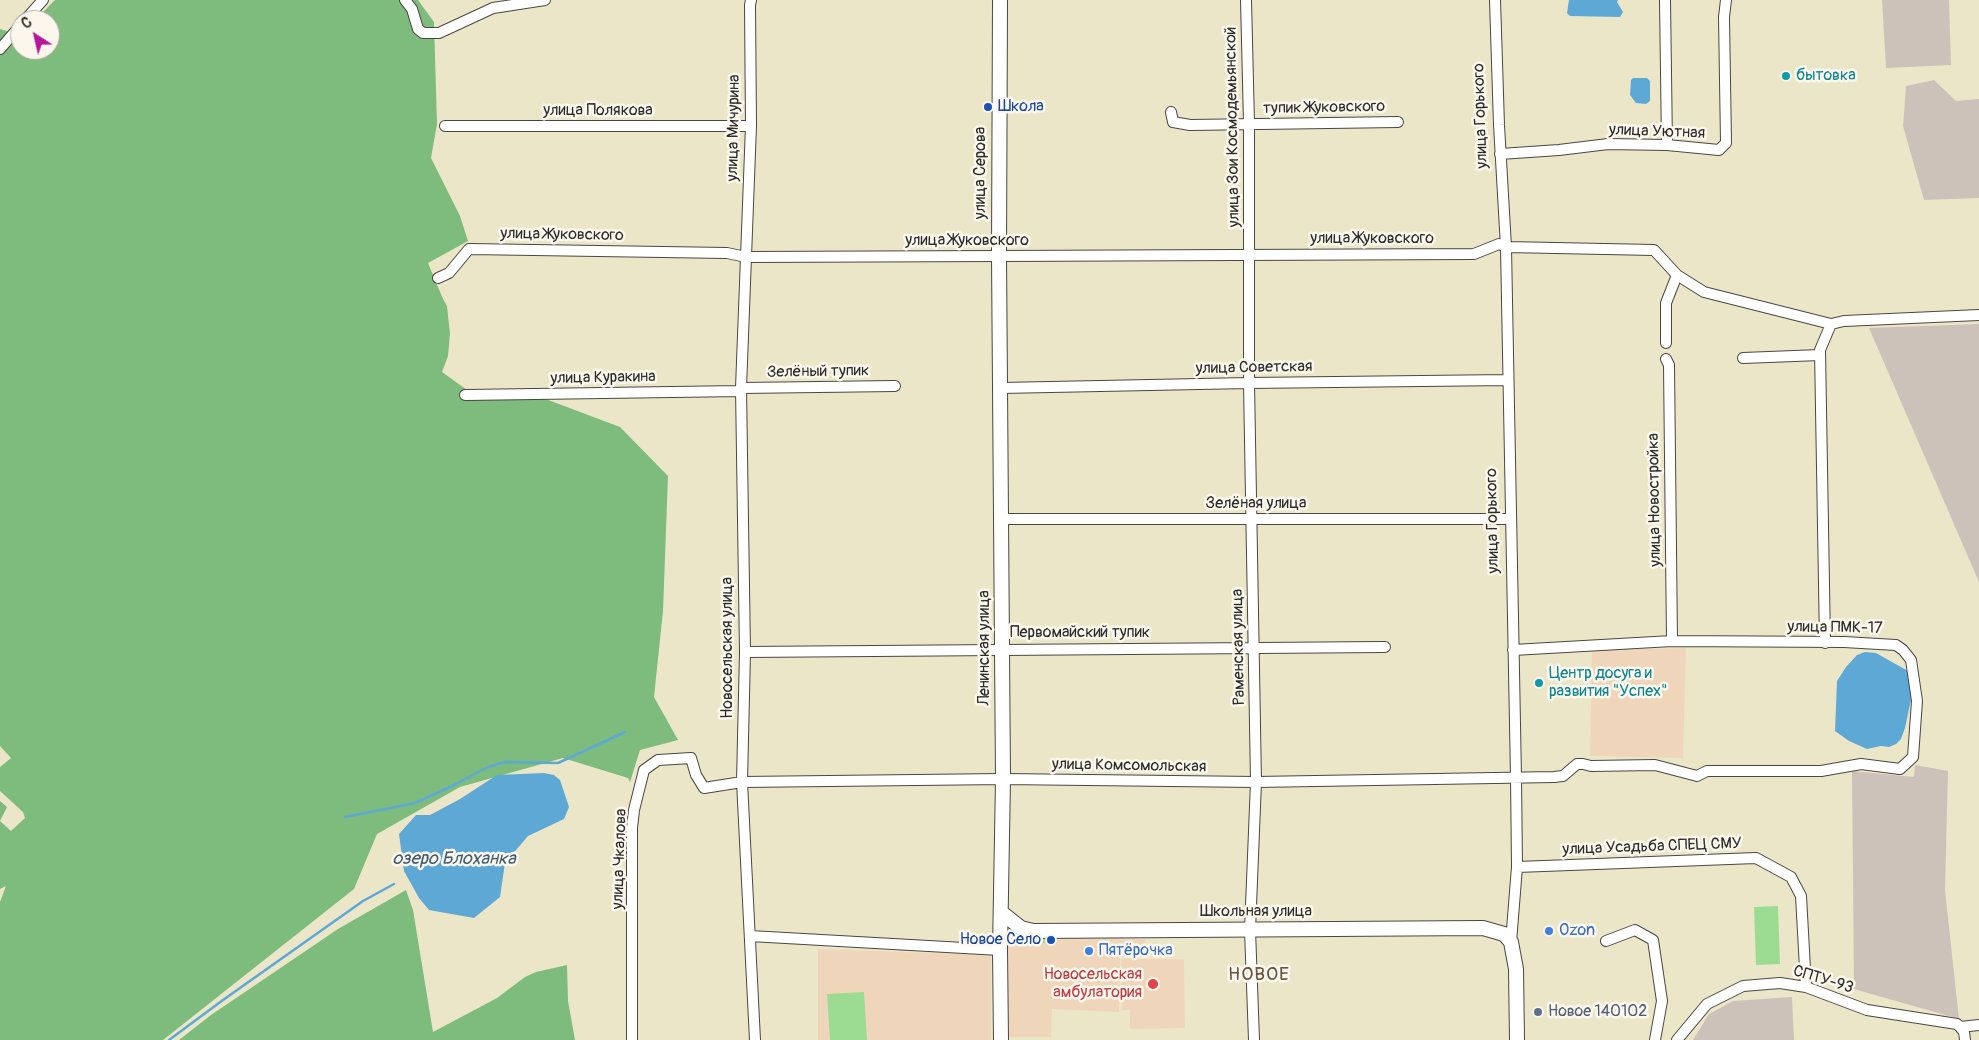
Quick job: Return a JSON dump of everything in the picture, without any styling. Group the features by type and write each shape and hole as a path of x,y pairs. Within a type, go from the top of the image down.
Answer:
{"street":[{"path":"34,10 43,0"},
{"path":"405,0 412,9 418,29 423,33 439,33 493,8 545,0"},
{"name":"улица Мичурина","path":"746,257 751,126 750,5 752,0"},
{"name":"улица Серова","path":"999,256 1000,0"},
{"name":"улица Зои Космодемьянской","path":"1246,0 1249,124 1249,254"},
{"name":"улица Горького","path":"1495,0 1500,154 1506,247 1517,867 1511,942 1516,970 1517,1040"},
{"path":"1665,0 1667,145"},
{"name":"улица Уютная","path":"1500,154 1608,144 1667,145 1719,150 1726,143 1724,17 1726,0"},
{"path":"0,49 10,38"},
{"name":"тупик Жуковского","path":"1170,112 1173,122 1190,125 1398,122"},
{"name":"улица Полякова","path":"445,126 751,126"},
{"name":"улица Жуковского","path":"438,278 449,273 469,249 727,253 746,257 1474,254 1499,244 1506,247 1654,250 1678,275 1704,292 1831,324"},
{"name":"Раменская улица","path":"1249,254 1249,383 1256,782 1250,930 1254,1040"},
{"name":"Ленинская улица","path":"999,256 1004,779 1000,1040"},
{"name":"Новосельская улица","path":"746,257 741,390 745,652 742,782 754,1040"},
{"path":"1666,343 1666,303 1678,275"},
{"path":"1825,643 1820,350 1831,324 1844,320 1979,315"},
{"path":"1744,358 1820,355"},
{"name":"улица Новостройка","path":"1666,359 1669,365 1672,641"},
{"name":"улица Советская","path":"1000,388 1508,380"},
{"name":"Зелёный тупик","path":"741,390 896,386"},
{"name":"улица Куракина","path":"465,395 741,390"},
{"name":"Зелёная улица","path":"1001,519 1511,519"},
{"name":"улица ПМК-17","path":"1513,650 1672,641 1844,642 1896,645 1911,660 1918,702 1913,757 1900,769 1862,764 1820,772 1707,771 1697,776 1655,765 1592,766 1577,764 1563,776 1516,777"},
{"name":"Первомайский тупик","path":"745,652 1385,647"},
{"name":"улица Чкалова","path":"632,1040 632,828 634,810 644,770 658,760 690,758 696,775 704,788 742,782"},
{"name":"улица Комсомольская","path":"742,782 1004,779 1256,782 1516,777"},
{"name":"улица Усадьба СПЕЦ СМУ","path":"1517,867 1756,858 1791,877 1801,896 1806,987"},
{"name":"Школьная улица","path":"1002,914 1021,928 1033,931 1483,928 1504,934 1511,942"},
{"path":"1606,941 1635,930 1654,940 1662,1001 1655,1040"},
{"path":"750,936 1000,950"},
{"name":"СПТУ-93","path":"1677,1040 1707,1004 1743,986 1780,983 1806,987 1866,1010 1957,1024 1960,1027 1979,1025"},
{"path":"1960,1027 1964,1032 1965,1040"}],"shaded area":[{"path":"1882,0 1949,0 1951,65 1886,68"},
{"path":"1934,80 1956,101 1979,99 1979,198 1924,200 1903,126 1906,86"},
{"path":"1979,324 1979,582 1869,328"},
{"path":"1686,648 1683,758 1590,756 1592,650"},
{"path":"1915,765 1948,771 1945,890 1959,1019 1854,989 1852,771 1914,777"},
{"path":"1008,936 1146,939 1146,956 1120,957 1119,1012 1052,1009 1051,1037 1004,1037"},
{"path":"818,949 991,955 991,1040 818,1040"},
{"name":"Новосельская амбулатория","path":"1121,959 1184,959 1185,1028 1130,1029 1130,1010 1122,1010"},
{"path":"1792,997 1794,1040 1693,1040 1709,1014 1733,1001"}],"green space":[{"path":"55,0 418,0 434,22 437,124 431,158 460,216 468,241 428,263 447,306 450,334 448,356 442,372 481,400 543,398 620,427 668,476 663,611 654,697 678,740 640,750 630,782 628,778 563,758 460,787 377,834 354,889 163,1040 0,1040 0,902 6,886 0,889 0,821 11,831 25,818 23,812 0,791 0,767 11,758 0,746 0,29 10,32 10,60 60,60 60,10 45,10"},
{"path":"0,801 7,807 0,821"},
{"path":"406,890 413,910 433,1032 497,998 525,977 536,972 567,965 568,1001 575,1040 179,1040 211,1015 338,929"},
{"path":"1778,906 1780,964 1756,965 1754,907"},
{"path":"1021,937 1048,937 1051,941 1048,943 1021,943 1018,939"},
{"path":"864,992 867,1040 830,1040 827,994"}],"water":[{"path":"1569,0 1618,0 1617,2 1623,12 1620,17 1570,16 1567,13"},
{"path":"1633,78 1647,78 1650,81 1650,101 1646,104 1636,103 1630,95 1631,80"},
{"path":"1865,652 1876,653 1908,671 1912,695 1905,728 1901,739 1889,747 1881,746 1867,749 1849,741 1835,731 1837,681 1857,655"},
{"name":"озеро Блоханка","path":"544,773 554,775 560,780 569,807 564,819 528,836 505,863 500,897 474,918 429,910 419,898 404,871 399,834 416,815 430,815 460,799 497,775"}],"waterway":[{"path":"345,817 415,803 486,768 504,762 558,763 625,732"},
{"path":"169,1040 363,901 394,884"}],"place":[{"name":"бытовка","path":"1786,76"},
{"name":"Школа","path":"988,107"},
{"name":"Центр досуга и развития \"Успех\"","path":"1539,683"},
{"name":"Ozon","path":"1549,931"},
{"name":"Новое Село","path":"1051,940"},
{"name":"Пятёрочка","path":"1089,951"},
{"name":"Новосельская амбулатория","path":"1153,984"},
{"name":"Новое 140102","path":"1538,1012"}],"district":[{"name":"НОВОЕ","path":"1259,975"}]}
